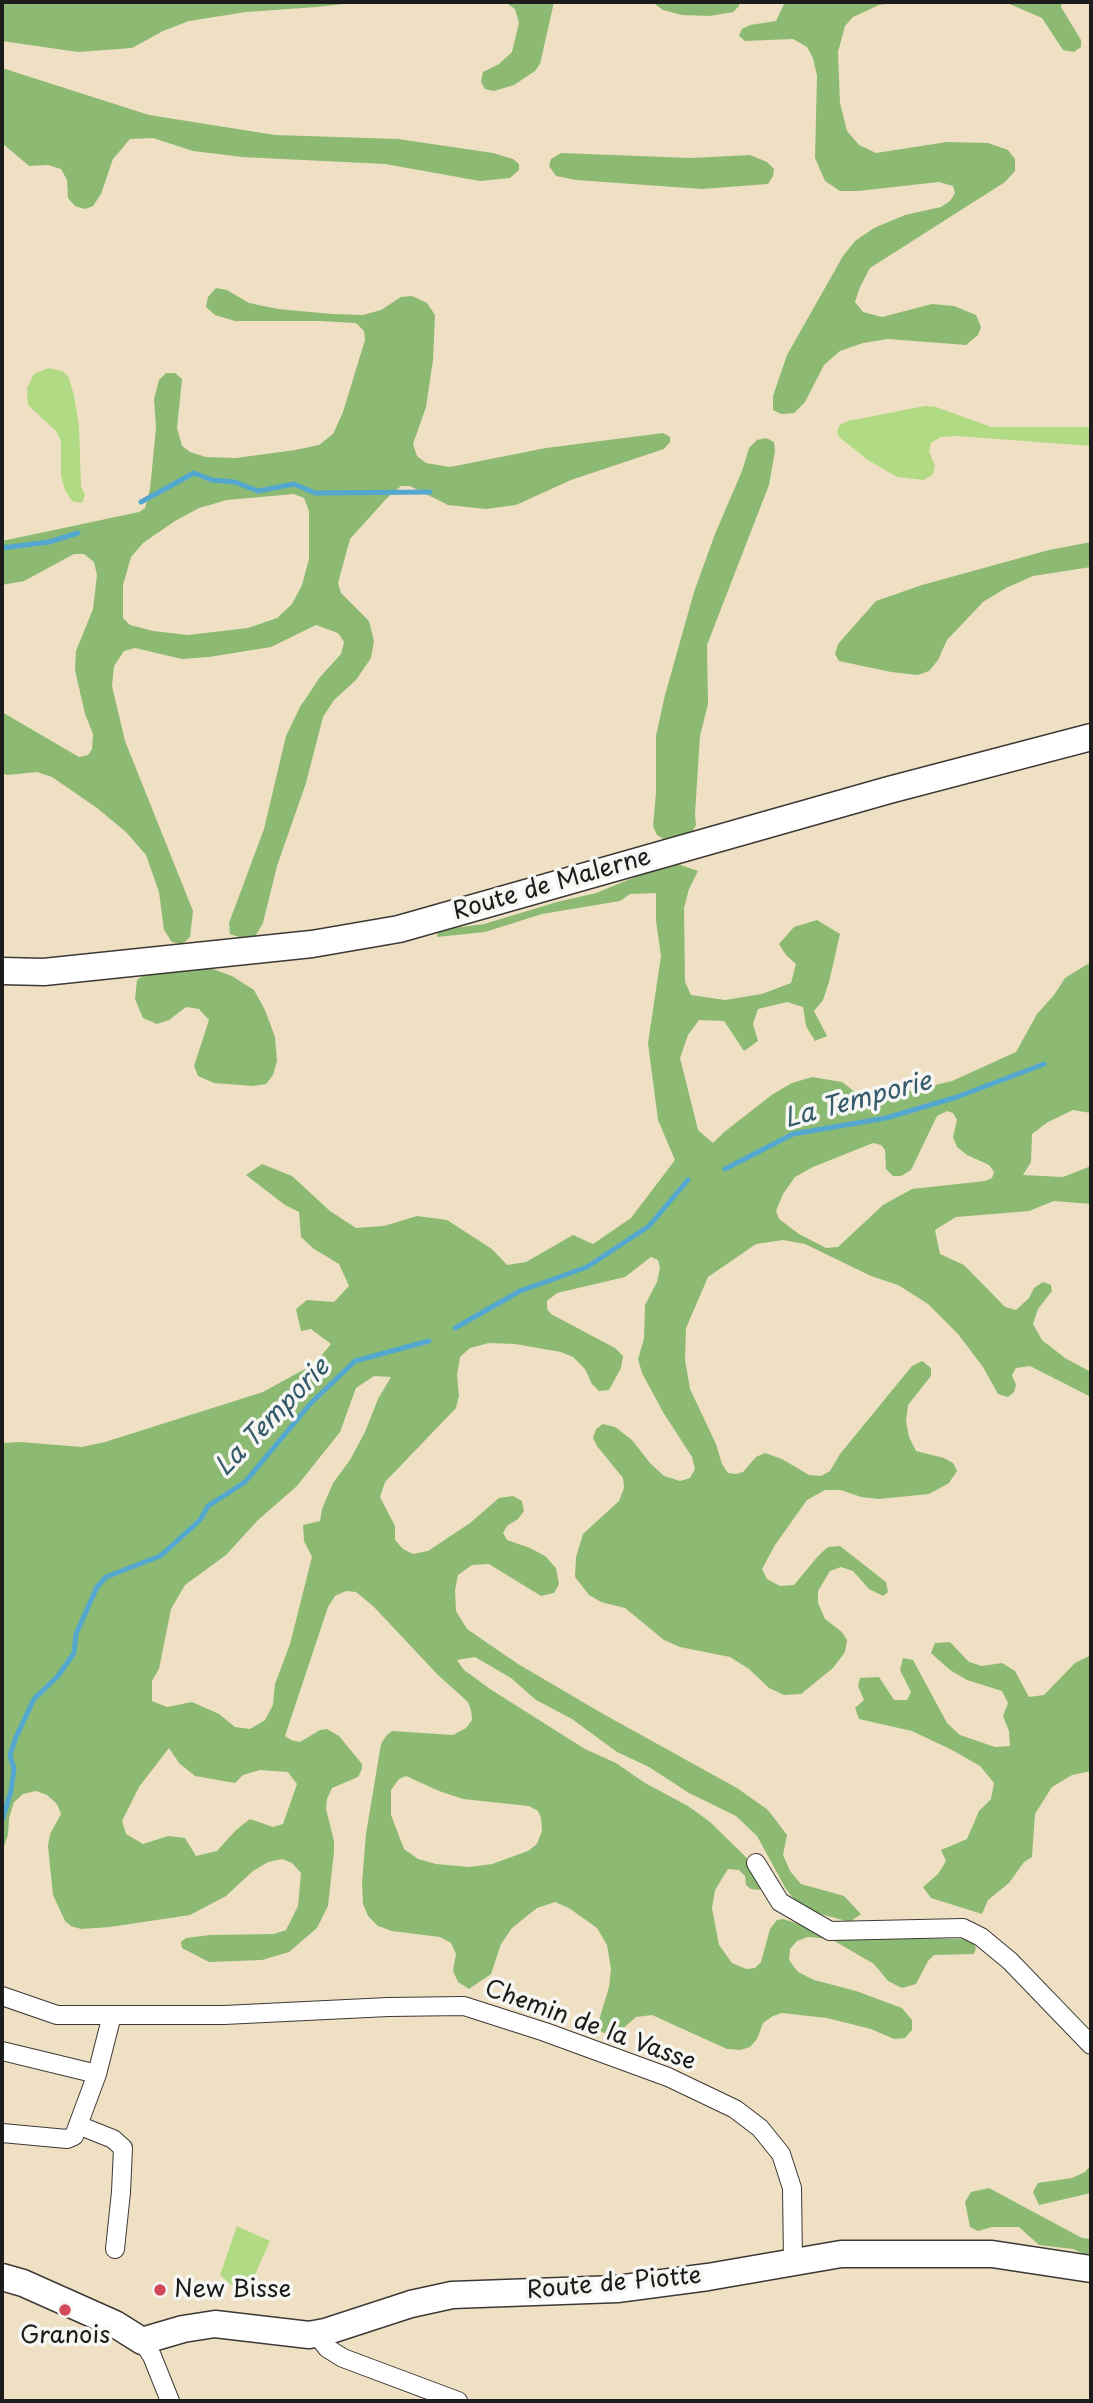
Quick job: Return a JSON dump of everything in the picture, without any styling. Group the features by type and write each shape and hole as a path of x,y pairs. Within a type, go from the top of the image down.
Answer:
{"street":[{"name":"Route de Malerne","path":"2,971 44,972 312,944 399,929 889,790 1091,737"},
{"path":"756,1863 779,1902 830,1931 963,1928 981,1937 1010,1961 1091,2045"},
{"name":"Chemin de la Vasse","path":"2,1996 57,2015 224,2015 464,2006 545,2032 668,2077 735,2109 760,2128 781,2154 792,2188 793,2261"},
{"path":"2,2133 67,2139 74,2136 97,2074 112,2015"},
{"path":"2,2051 97,2074"},
{"path":"78,2125 113,2139 122,2148 115,2249"},
{"name":"Route de Piotte","path":"142,2341 183,2329 215,2325 298,2335 316,2334 396,2308 452,2295 617,2289 708,2277 841,2254 992,2254 1091,2269"},
{"path":"2,2277 23,2283 115,2324 142,2341 152,2356 170,2401"},
{"path":"316,2334 327,2348 343,2358 458,2401"}],"green space":[{"path":"2,2 361,2 246,12 189,21 132,48 78,52 2,41"},
{"path":"505,2 554,2 540,64 535,71 514,85 494,91 485,89 481,82 483,72 499,64 512,52 519,23 515,9"},
{"path":"652,2 739,2 739,6 733,12 710,16 682,15 663,10"},
{"path":"785,2 900,2 879,5 853,17 845,26 838,52 840,103 847,131 859,145 876,153 947,142 988,143 1008,150 1015,159 1015,171 1005,182 870,268 855,302 863,312 882,317 932,304 954,306 976,315 981,327 978,335 966,345 888,339 863,343 840,351 824,365 805,402 794,413 781,414 773,410 773,396 787,355 843,256 855,241 874,228 905,215 941,207 950,201 955,193 953,186 939,182 840,191 825,181 815,158 817,76 807,47 793,39 745,41 739,36 742,29 750,25 776,21"},
{"path":"1005,2 1062,2 1061,7 1081,40 1081,47 1074,52 1063,50 1042,18"},
{"path":"2,68 149,115 275,135 398,139 493,153 513,159 519,164 519,170 510,178 480,181 385,164 242,157 193,151 153,138 130,139 113,159 101,194 93,206 85,209 75,206 68,198 67,180 61,169 48,165 29,166 2,143"},
{"path":"561,153 690,158 750,155 767,162 774,169 768,184 702,189 576,180 556,176 549,166 551,159"},
{"path":"216,288 227,290 249,303 278,309 363,315 381,310 401,297 412,296 427,303 435,315 433,360 426,407 413,444 417,456 426,463 450,467 546,448 663,433 670,437 670,442 664,449 571,480 516,505 486,509 448,505 410,486 401,486 350,539 338,583 341,593 369,621 374,641 371,658 356,680 334,700 323,717 306,783 277,866 263,923 255,937 245,939 230,934 229,923 264,829 286,736 300,707 320,677 341,654 344,642 338,633 316,625 271,647 209,657 182,659 135,648 124,651 114,666 112,686 125,741 193,911 190,937 182,944 172,942 164,930 159,892 146,855 126,832 52,777 37,772 7,775 2,773 2,712 79,757 88,755 92,749 93,734 85,714 75,670 76,651 93,609 97,575 94,562 84,554 74,554 24,581 2,585 2,541 139,512 145,508 150,489 156,428 154,399 159,380 166,373 175,373 182,379 177,428 182,446 190,452 206,457 236,458 319,445 333,434 343,412 365,340 364,331 356,323 235,321 215,315 206,307 208,297","holes":["294,494 304,498 309,511 309,559 302,585 292,604 277,618 248,628 188,635 130,625 123,618 123,585 131,557 143,543 175,521 199,508 227,500"]},
{"path":"48,368 62,371 68,376 74,395 79,426 81,486 85,495 82,503 72,501 65,490 61,476 61,441 56,431 28,405 27,388 34,374"},
{"path":"925,406 936,407 991,427 1091,427 1091,446 941,437 931,443 929,451 935,466 933,474 924,480 897,477 868,460 839,437 837,431 840,425 848,421"},
{"path":"766,438 774,442 775,451 769,485 707,645 708,704 700,736 696,825 691,834 665,840 657,835 653,826 656,736 665,695 694,592 715,534 749,448 757,440"},
{"path":"1091,542 1091,567 1033,576 983,602 947,640 938,660 929,671 918,675 891,672 839,661 835,654 838,644 876,601 922,585 1049,550"},
{"path":"672,862 698,871 684,908 685,982 691,995 725,1000 762,994 791,983 796,964 779,944 794,927 817,920 840,934 823,1000 814,1011 827,1036 815,1041 806,1026 803,1007 787,1002 758,1009 753,1024 758,1041 744,1051 724,1021 699,1020 688,1035 680,1058 698,1130 713,1143 773,1094 792,1083 812,1077 842,1082 867,1101 952,1081 1016,1052 1037,1014 1065,978 1091,962 1091,1113 1073,1110 1048,1122 1032,1134 1031,1162 1023,1175 1063,1177 1091,1166 1091,1204 1054,1201 1029,1211 956,1217 935,1230 940,1254 964,1265 1005,1307 1016,1310 1029,1298 1034,1288 1043,1282 1051,1285 1052,1291 1038,1309 1033,1324 1042,1340 1065,1358 1091,1372 1091,1397 1030,1366 1016,1368 1012,1375 1016,1385 1014,1392 1008,1397 998,1394 983,1367 958,1334 928,1304 898,1285 871,1276 805,1244 783,1240 756,1244 708,1277 686,1328 685,1360 690,1389 728,1473 743,1472 756,1457 765,1453 782,1459 809,1475 821,1476 830,1471 840,1454 912,1366 922,1361 931,1368 931,1376 908,1405 906,1421 909,1437 916,1451 953,1463 957,1471 949,1483 929,1494 879,1499 861,1497 841,1490 825,1490 807,1500 775,1545 762,1569 767,1579 780,1586 794,1585 828,1547 840,1546 886,1582 888,1592 883,1596 869,1589 853,1571 841,1567 830,1571 818,1591 818,1603 825,1619 842,1632 847,1640 845,1652 833,1668 801,1694 784,1695 769,1688 749,1669 730,1657 680,1647 664,1640 625,1608 601,1602 589,1595 575,1577 576,1557 583,1534 619,1501 624,1488 623,1478 593,1438 596,1429 603,1424 615,1427 632,1440 664,1476 680,1481 690,1478 695,1469 692,1457 642,1373 638,1359 644,1339 645,1305 657,1282 660,1268 658,1260 651,1257 625,1277 557,1293 547,1301 547,1309 551,1314 615,1348 623,1356 621,1368 609,1390 599,1391 592,1384 585,1369 573,1357 561,1352 515,1344 489,1343 470,1348 460,1357 456,1408 385,1482 380,1497 395,1526 395,1540 403,1549 413,1554 428,1551 470,1523 499,1498 513,1496 522,1501 524,1511 503,1533 507,1540 545,1556 556,1568 559,1584 554,1593 541,1596 489,1564 472,1565 458,1575 455,1590 456,1611 467,1629 518,1664 737,1788 768,1810 787,1835 783,1855 790,1871 801,1884 844,1896 861,1914 850,1922 802,1909 786,1889 757,1836 736,1816 617,1752 572,1719 536,1700 511,1678 475,1657 457,1660 464,1670 490,1689 585,1749 616,1763 645,1783 688,1806 710,1822 751,1862 764,1885 759,1890 746,1885 745,1876 739,1870 728,1869 715,1890 712,1908 719,1945 732,1963 746,1969 755,1968 761,1962 770,1929 777,1920 783,1919 821,1931 881,1938 962,1939 973,1942 976,1948 974,1954 934,1955 916,1984 902,1988 888,1981 874,1964 831,1939 808,1937 797,1941 790,1949 789,1960 798,1972 814,1980 856,1991 902,2008 912,2020 912,2030 905,2038 894,2039 871,2029 827,2018 782,2013 763,2023 757,2039 750,2047 740,2050 727,2049 652,2015 636,2017 619,2032 609,2035 597,2027 609,1987 611,1969 607,1945 597,1928 569,1908 555,1902 537,1908 512,1928 501,1944 491,1974 469,1989 458,1982 453,1971 456,1954 451,1943 440,1937 392,1931 378,1926 368,1916 363,1904 362,1883 366,1834 381,1744 392,1731 453,1735 466,1728 472,1720 468,1702 356,1592 346,1591 335,1596 328,1607 285,1736 300,1742 320,1730 327,1729 339,1736 362,1764 358,1777 332,1788 327,1799 326,1809 334,1841 328,1906 317,1928 289,1952 262,1960 209,1962 182,1948 181,1942 186,1938 210,1935 274,1934 286,1930 298,1906 301,1873 292,1863 282,1859 268,1862 253,1871 226,1896 190,1915 81,1929 65,1921 53,1895 48,1846 50,1834 61,1814 57,1804 47,1795 36,1791 23,1794 14,1802 2,1851 2,1443 82,1447 105,1442 263,1392 314,1364 331,1344 311,1329 301,1331 296,1309 307,1300 334,1302 349,1286 339,1264 314,1249 301,1237 299,1212 285,1205 246,1175 262,1164 292,1176 330,1211 356,1228 384,1226 417,1216 447,1220 492,1249 507,1265 526,1262 573,1235 593,1244 631,1218 675,1160 658,1120 648,1043 661,956 656,921 656,893 630,894 620,901 542,914 485,932 437,937 438,930 484,924 596,893","holes":["947,1111 953,1113 957,1120 953,1137 957,1147 989,1165 994,1172 992,1178 912,1189 883,1205 838,1247 826,1248 799,1234 779,1219 776,1211 783,1194 795,1177 873,1143 881,1145 885,1150 886,1169 893,1176 901,1176 911,1170 937,1116","374,1376 391,1377 350,1460 333,1483 320,1521 303,1525 304,1541 312,1557 290,1644 275,1684 273,1705 265,1720 250,1729 235,1727 219,1714 192,1702 167,1707 152,1701 152,1681 159,1669 171,1609 185,1585 226,1555 258,1520 297,1486 340,1432 356,1388","169,1748 179,1763 195,1776 235,1783 243,1775 260,1770 288,1772 297,1784 283,1824 273,1827 250,1819 217,1851 196,1856 185,1838 168,1836 143,1844 126,1834 122,1821 139,1787","406,1776 463,1799 529,1806 538,1811 541,1818 542,1831 537,1844 528,1851 492,1864 469,1867 436,1864 418,1859 404,1849 391,1815 391,1790 399,1779"]},
{"path":"210,968 232,976 254,990 265,1010 275,1037 277,1061 273,1075 266,1084 253,1086 214,1083 198,1076 194,1066 209,1020 199,1009 186,1007 169,1020 157,1024 143,1018 135,999 137,980 150,971"},
{"path":"950,1642 969,1662 982,1666 1002,1663 1015,1671 1029,1697 1044,1695 1075,1663 1091,1655 1091,1771 1072,1775 1052,1787 1035,1814 1032,1857 1024,1862 1009,1883 988,1900 982,1914 931,1898 923,1887 938,1874 946,1861 941,1850 967,1839 979,1811 991,1799 994,1783 980,1766 952,1750 912,1731 859,1719 855,1708 864,1700 858,1686 860,1678 879,1677 894,1700 907,1700 911,1692 900,1670 903,1658 913,1660 947,1723 960,1735 995,1747 1010,1746 1009,1731 1003,1716 1008,1703 1002,1691 967,1680 950,1670 931,1653 935,1643"},
{"path":"1091,2165 1091,2193 1039,2205 1033,2192 1038,2183 1072,2178 1085,2172"},
{"path":"989,2188 1082,2238 1091,2239 1091,2257 1073,2249 1039,2245 1019,2227 992,2227 978,2231 970,2227 965,2202 971,2192"},
{"path":"237,2226 270,2241 245,2297 220,2275"}],"waterway":[{"path":"141,502 194,473 212,480 235,482 258,491 294,484 315,493 430,492"},
{"path":"2,548 49,542 78,533"},
{"name":"La Temporie","path":"725,1169 793,1134 886,1118 957,1097 1044,1064"},
{"name":"La Temporie","path":"455,1328 520,1291 587,1267 649,1226 688,1180"},
{"name":"La Temporie","path":"2,1821 11,1791 14,1769 10,1755 16,1737 34,1699 58,1676 74,1653 76,1634 97,1587 106,1577 160,1556 200,1520 208,1506 245,1482 311,1403 355,1361 429,1341"}],"place":[{"name":"New Bisse","path":"160,2290"},
{"name":"Granois","path":"65,2310"}]}
